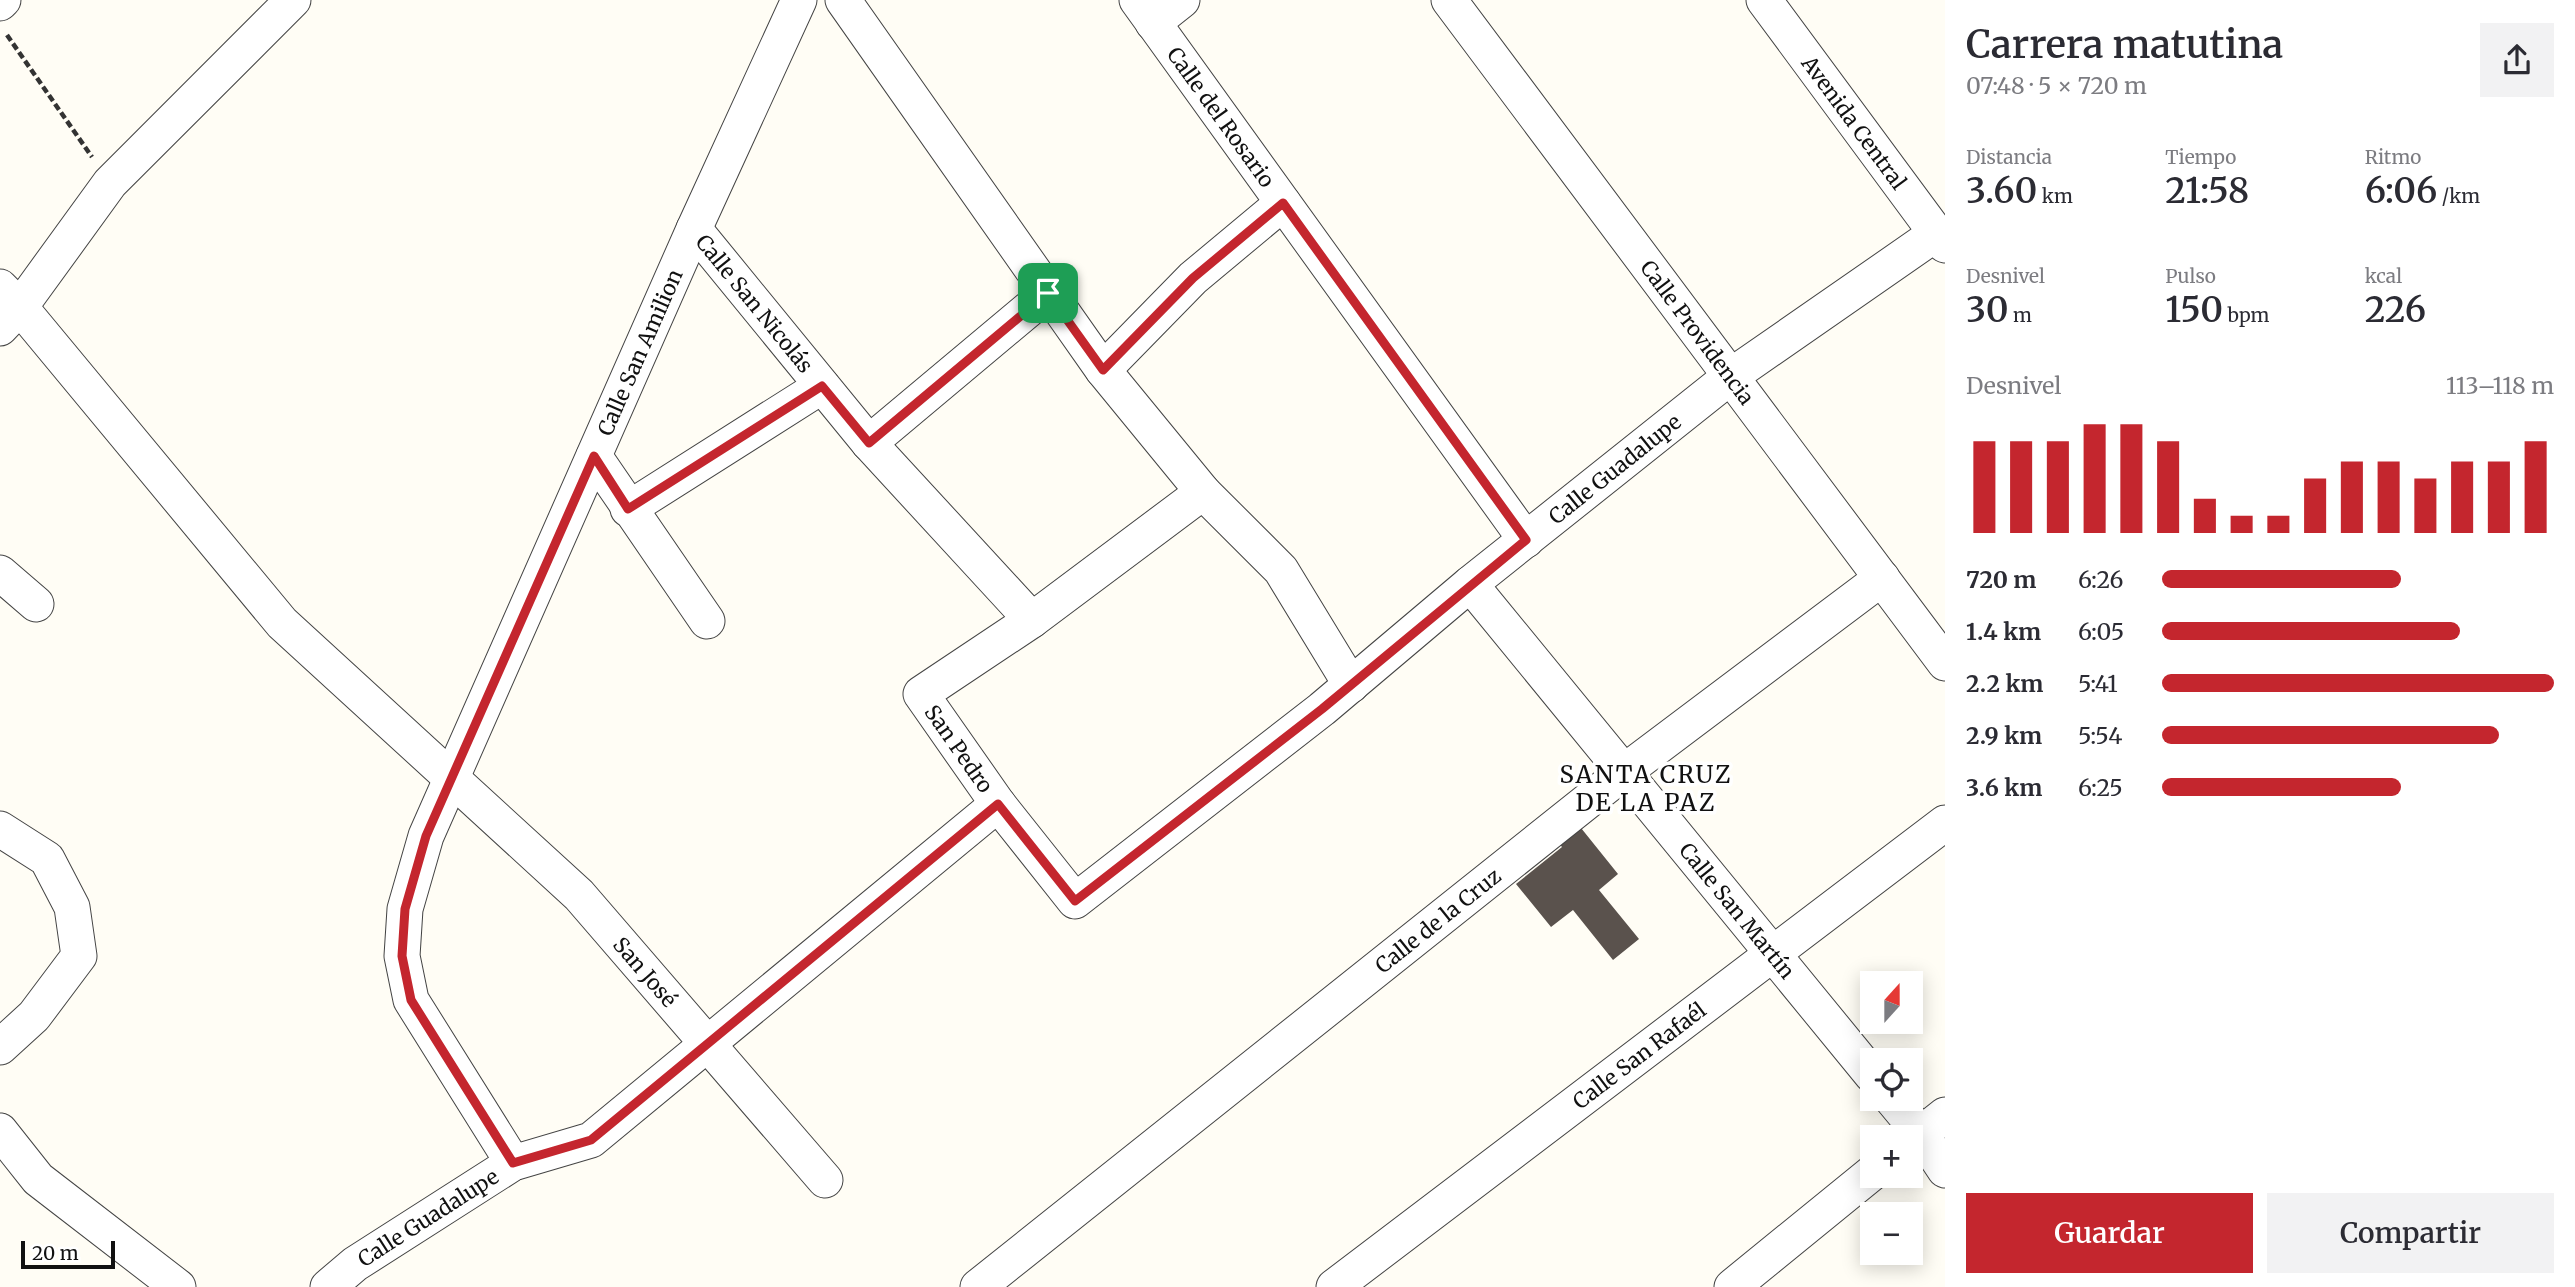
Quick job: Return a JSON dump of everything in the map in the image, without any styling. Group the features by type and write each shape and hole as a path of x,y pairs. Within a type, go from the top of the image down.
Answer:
{"street":[{"path":"7,307 110,183 293,0"},
{"name":"Calle San Amilion","path":"513,1163 411,1000 402,956 405,909 426,836 694,229 799,0"},
{"path":"843,0 1103,370 1203,492 1281,570 1351,685"},
{"path":"1145,11 1182,0"},
{"name":"Calle Providencia","path":"1450,0 1945,663"},
{"name":"Avenida Central","path":"1764,0 1941,239"},
{"name":"Calle del Rosario","path":"1145,11 1526,540"},
{"path":"1103,370 1193,278 1283,203"},
{"name":"Calle San Nicolás","path":"694,229 869,443 1032,620"},
{"name":"Calle Guadalupe","path":"1075,901 1351,685 1470,584 1731,376 1941,239"},
{"path":"869,443 1048,293"},
{"name":"San José","path":"7,307 282,623 579,895 825,1180"},
{"path":"628,509 822,386"},
{"path":"594,456 707,621"},
{"path":"1032,620 1203,492"},
{"path":"0,573 36,604"},
{"name":"Calle de la Cruz","path":"998,1281 1624,772 1882,578"},
{"name":"Calle San Martín","path":"1470,584 1860,1060"},
{"name":"San Pedro","path":"1032,620 920,694 998,804 1075,901"},
{"name":"Calle Guadalupe","path":"328,1287 355,1264 513,1163 591,1140 998,804"},
{"name":"Calle San Rafaél","path":"1334,1287 1945,823"},
{"path":"0,829 47,859 72,907 79,956 34,1016 0,1047"},
{"path":"1905,1111 1926,1130 1945,1170"},
{"path":"0,1131 38,1179 178,1287"},
{"path":"1732,1287 1860,1183"}],"path":[{"path":"0,26 110,183"}],"building":[{"path":"1577,823 1618,874 1599,890 1639,939 1613,960 1573,910 1551,927 1516,884 1562,847 1556,840"}],"district":[{"name":"SANTA CRUZ DE LA PAZ","path":"1646,788"}],"route":[{"path":"1283,203 1526,540 1322,709 1075,901 998,804 591,1140 513,1163 411,1000 402,956 405,909 426,836 594,456 628,509 822,386 869,443 1048,293 1103,370 1193,278 1283,203"}]}
